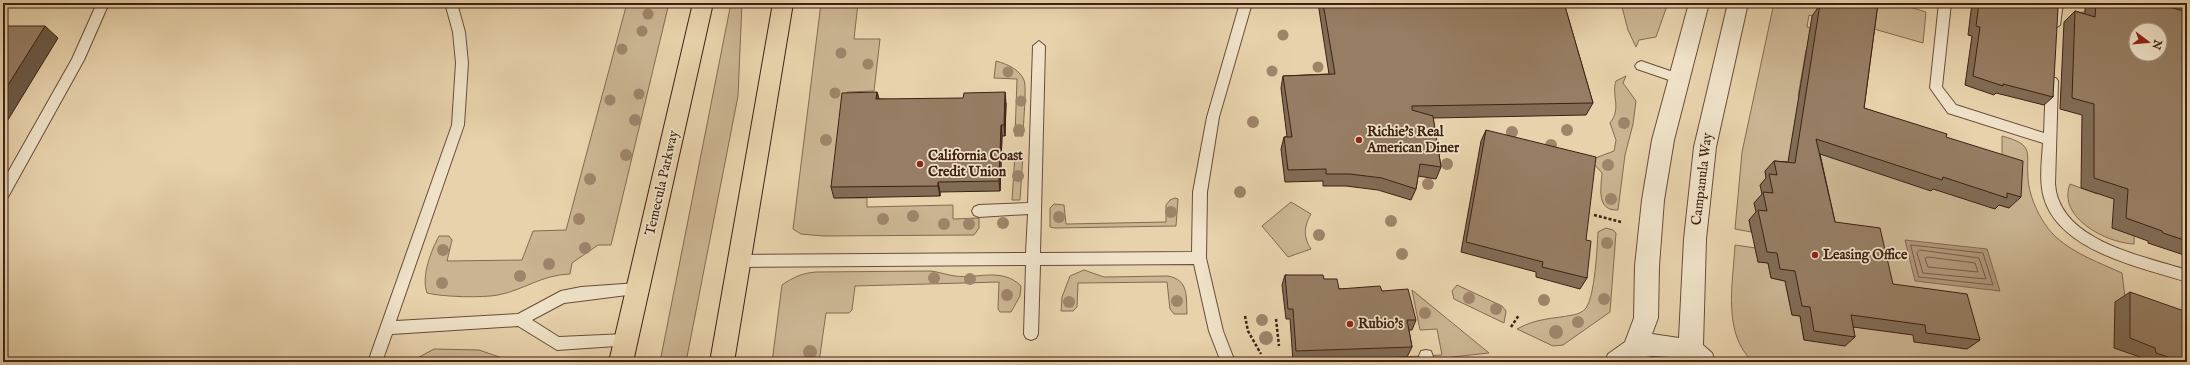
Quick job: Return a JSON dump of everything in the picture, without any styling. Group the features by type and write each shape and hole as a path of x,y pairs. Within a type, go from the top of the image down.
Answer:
{"main road":[{"name":"Temecula Parkway","path":"621,362 703,3"},
{"path":"722,362 783,3"}],"street":[{"path":"1625,355 1646,318 1647,266 1653,200 1663,140 1678,78 1699,3"},
{"name":"Campanula Way","path":"1700,360 1691,347 1692,292 1695,239 1704,147 1738,3"},
{"path":"1625,355 1652,345 1671,347 1700,360"}],"lane":[{"path":"3,193 78,60 103,3"},
{"path":"375,362 458,125 464,88 458,19 451,3"},
{"path":"1228,362 1216,331 1199,258 1200,192 1213,117 1246,3"},
{"path":"1945,3 1936,88 1944,100 1952,109 2050,140"},
{"path":"2054,38 2056,3"},
{"path":"1031,334 1033,208 1039,46"},
{"path":"1641,66 1678,78"},
{"path":"2053,69 2049,179 2051,199 2061,219 2079,236 2100,247 2187,276"},
{"path":"979,212 1033,208"},
{"path":"739,261 1199,258"},
{"path":"387,328 520,320 561,297 581,293 638,289"},
{"path":"520,320 557,344 626,340"}],"path":[{"path":"1594,215 1621,222"},
{"path":"1511,327 1519,315"},
{"path":"1246,316 1248,330 1261,354"},
{"path":"1276,319 1279,346"}],"shaded area":[{"path":"627,3 669,3 611,245 598,245 572,263 570,274 550,277 507,293 473,297 427,293 425,286 426,271 430,256 439,236 449,236 452,240 447,261 522,260 533,231 566,230"},
{"path":"731,3 742,3 738,96 686,362 660,362"},
{"path":"821,3 858,3 854,39 880,39 874,91 847,92 834,198 867,198 867,207 953,205 953,219 979,218 979,228 974,235 823,236 801,234 793,229"},
{"path":"1621,3 1668,3 1656,37 1639,40 1636,47 1628,30"},
{"path":"1774,3 1897,3 1926,12 1923,43 1867,27 1869,19 1818,5 1816,17 1809,15 1807,27 1816,30 1812,52 1806,50 1798,96 1808,100 1932,182 2009,208 2002,169 2002,136 2013,139 2024,146 2028,155 2028,178 2031,194 2041,219 2051,233 2072,249 2122,273 2126,306 2140,362 1924,362 1893,359 1893,362 1753,362 1743,350 1733,323 1732,292 1735,245 1756,248 1758,262 1768,263 1771,278 1785,281 1792,315 1800,316 1804,340 1839,234 1765,172 1768,186 1758,221 1749,220 1751,232 1735,229 1742,152"},
{"path":"2095,10 2135,197 2134,244 2123,243 2111,239 2098,234 2087,226 2077,218 2071,208 2068,196 2070,184 2097,194 2099,35 2077,13"},
{"path":"996,61 1012,68 1022,76 1024,80 1025,98 1023,136 1015,136 1017,79 994,78"},
{"path":"1626,76 1623,83 1636,101 1633,124 1625,155 1618,210 1606,207 1603,203 1601,198 1602,173 1590,160 1614,151 1616,140 1610,123 1616,107 1615,86 1616,81"},
{"path":"1015,154 1023,154 1020,200 1012,200"},
{"path":"1175,198 1178,199 1176,226 1050,227 1050,208 1054,204 1064,205 1066,224 1166,222 1166,205 1170,200"},
{"path":"1291,202 1311,214 1305,232 1308,245 1311,249 1288,257 1262,226"},
{"path":"1606,228 1613,230 1616,233 1610,312 1563,345 1553,346 1517,329 1524,325 1545,319 1577,314 1586,308 1592,293 1598,232"},
{"path":"1084,270 1104,277 1168,276 1175,278 1180,281 1185,290 1187,314 1174,314 1170,309 1167,282 1078,283 1077,307 1073,311 1061,311 1062,297 1070,276"},
{"path":"931,271 964,277 998,275 1006,277 1014,280 1021,286 1020,296 1011,312 1000,312 998,309 999,282 855,286 852,310 849,313 826,313 819,362 772,362 782,285 790,280 802,274 816,272"},
{"path":"1457,285 1502,306 1506,311 1504,323 1454,299 1452,291"},
{"path":"1412,290 1489,353 1452,357 1453,362 1293,362 1442,355 1437,329 1420,330"},
{"path":"434,349 479,350 514,362 410,362"}],"water":[{"path":"1905,240 1987,249 2000,291 1915,281"}],"building":[{"path":"1323,3 1564,3 1593,103 1412,106 1412,110 1433,116 1441,167 1420,164 1416,189 1382,178 1350,174 1326,174 1326,169 1288,170 1284,137 1292,137 1283,76 1335,74"},
{"path":"1826,3 1878,3 1864,108 1947,134 1946,137 2023,161 2021,197 2007,193 2007,198 1943,177 1942,180 1816,139 1835,222 1880,228 1893,284 1967,294 1980,340 1926,333 1925,325 1851,315 1855,337 1814,331 1810,307 1802,306 1795,271 1780,269 1777,253 1767,252 1758,210 1767,211 1763,192 1773,193 1769,174 1777,175 1774,161 1795,163 1820,4 1825,6"},
{"path":"1979,3 2040,3 2058,8 2053,97 2003,84 2003,86 1973,76 1980,27 1976,26"},
{"path":"2096,3 2154,3 2187,12 2187,241 2126,218 2128,189 2094,178 2094,104 2072,98 2075,11 2095,17"},
{"path":"3,26 45,26 3,93"},
{"name":"California Coast Credit Union","path":"877,92 876,99 963,98 964,93 1005,92 1004,125 1001,125 999,181 938,182 938,186 831,187 842,93"},
{"path":"1486,130 1596,157 1586,240 1591,241 1587,278 1542,267 1543,262 1466,242"},
{"name":"Rubio's","path":"1285,275 1323,275 1324,279 1337,279 1339,289 1380,286 1382,291 1408,289 1416,320 1407,320 1412,347 1296,351 1293,309 1288,309"},
{"path":"2130,292 2187,312 2187,362 2182,362 2156,353 2155,348 2130,338"}],"place":[{"name":"Richie's Real American Diner","path":"1359,140"},
{"name":"California Coast Credit Union","path":"920,164"},
{"name":"Leasing Office","path":"1815,255"},
{"name":"Rubio's","path":"1350,324"}]}
